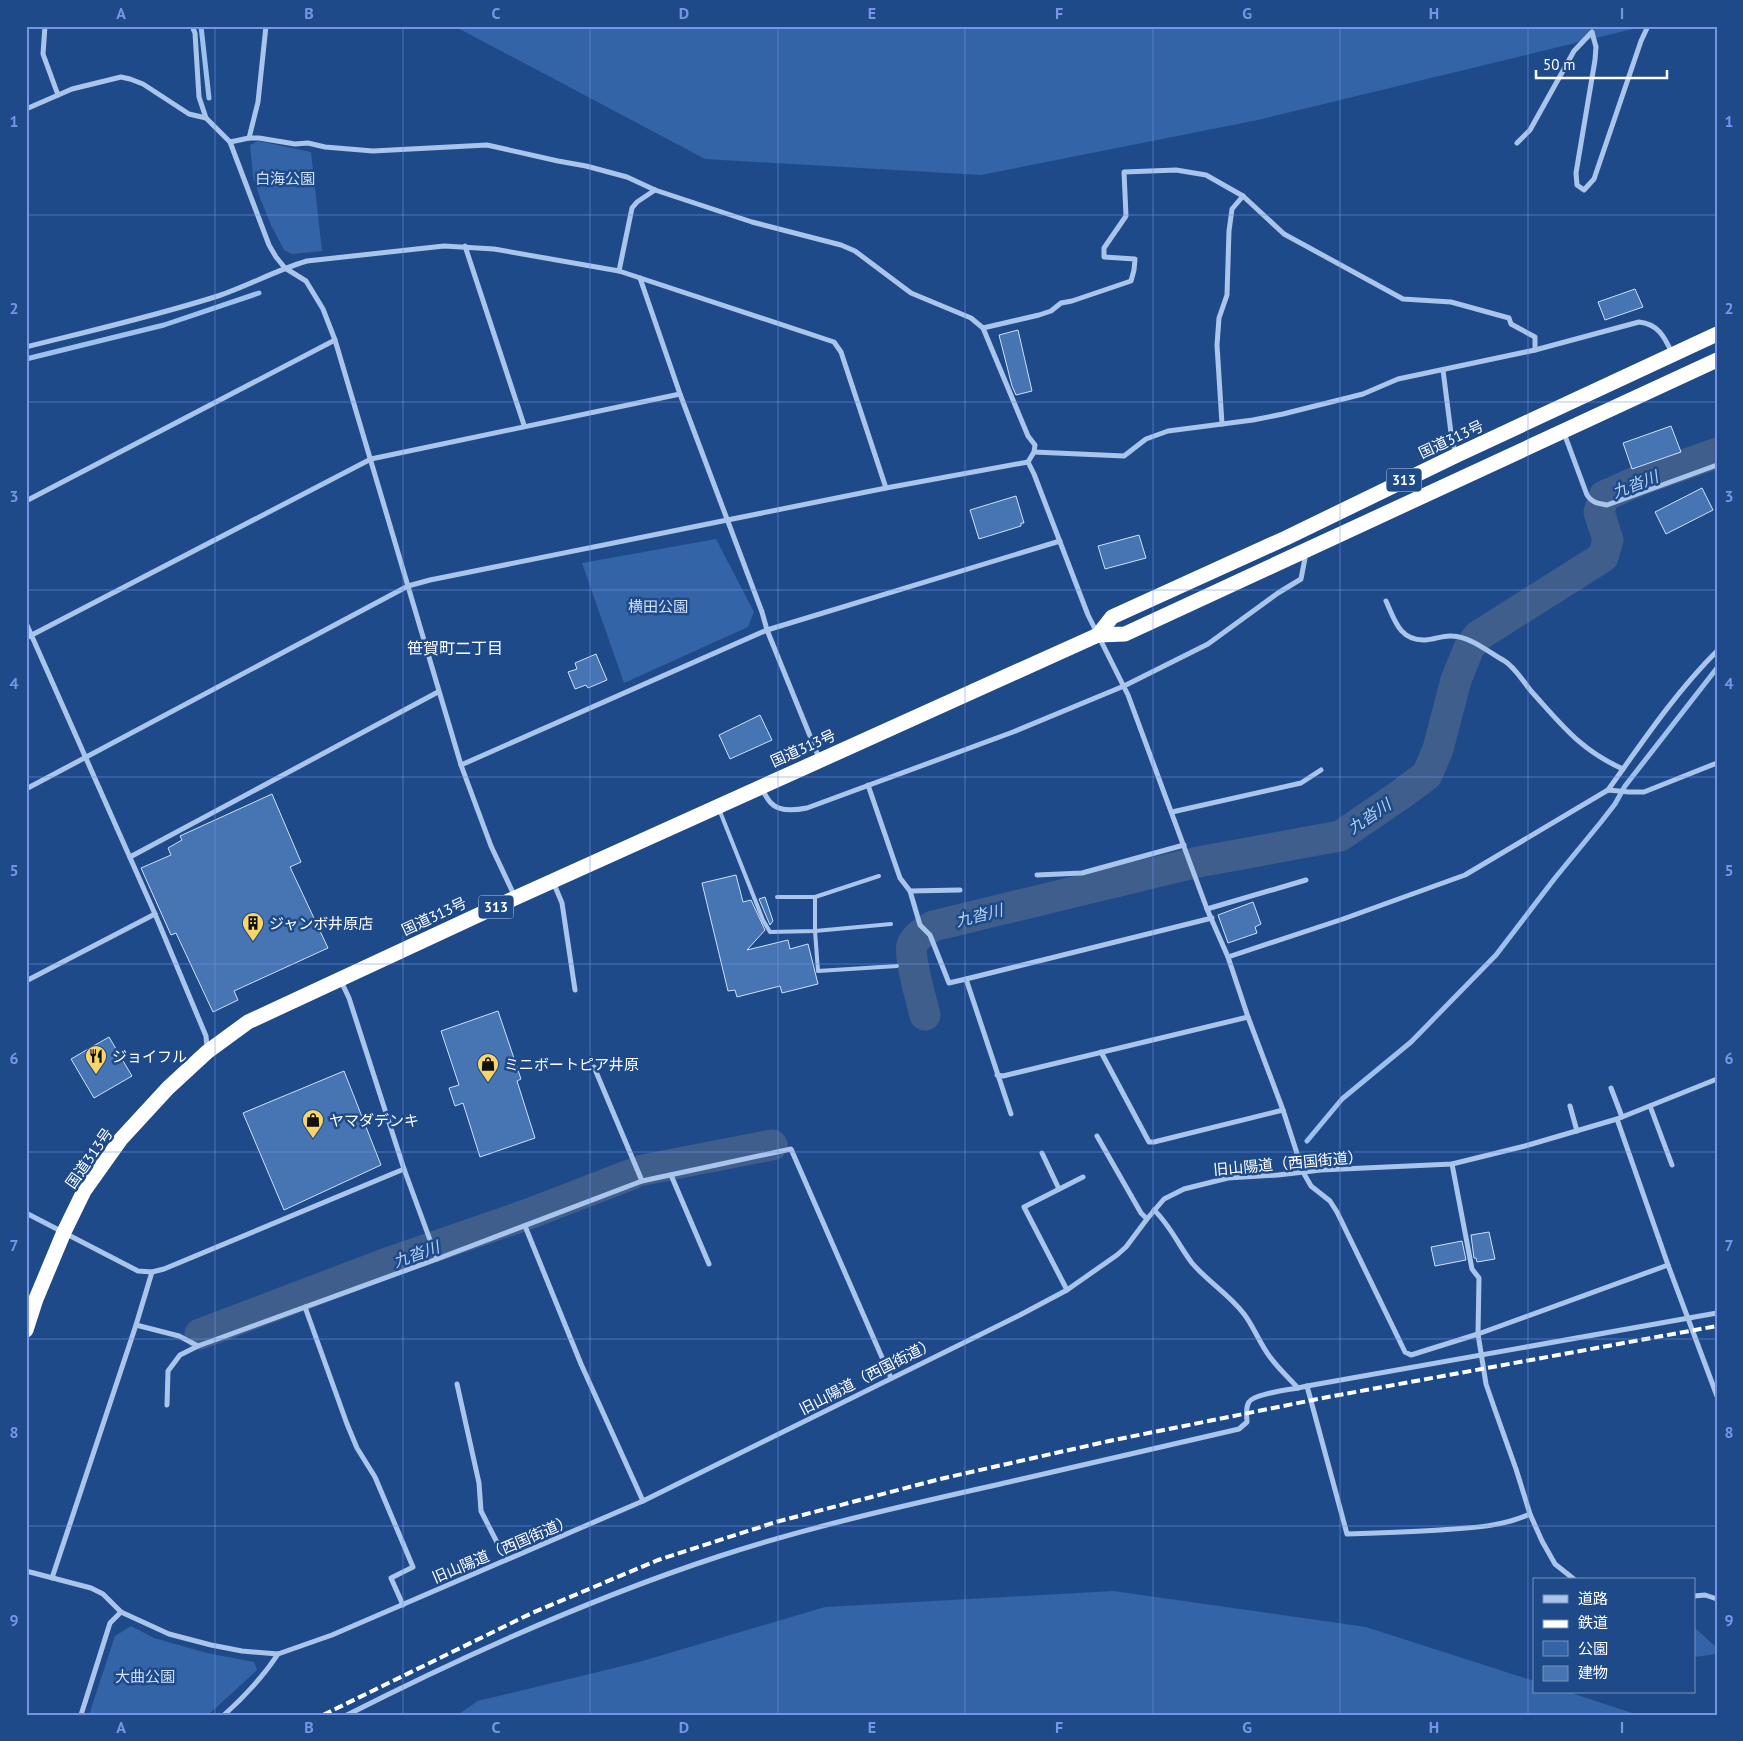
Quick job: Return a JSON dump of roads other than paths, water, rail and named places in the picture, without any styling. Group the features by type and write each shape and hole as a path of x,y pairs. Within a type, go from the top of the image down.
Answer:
{"highway":[{"name":"国道313号","path":"1098,635 1112,617 1286,538 1457,455 1717,334"},
{"name":"国道313号","path":"26,1330 36,1299 64,1232 84,1191 121,1139 168,1088 207,1052 248,1022 552,881 1098,635 1125,634 1717,360"}],"street":[{"path":"45,26 43,54 58,95"},
{"path":"192,26 195,33 199,97 206,118 230,142 269,246 286,268 306,281 323,308 335,340 460,766 491,846 515,898"},
{"path":"249,138 258,102 266,26"},
{"path":"1517,143 1530,130 1574,51 1592,32 1596,47 1595,60 1576,173 1576,185 1584,190 1594,180 1641,41 1648,26"},
{"path":"26,110 72,89 121,77 143,84 189,114 206,118"},
{"path":"26,789 408,586 886,488 1028,462 1034,452 1035,445 1028,436 983,328 971,318 911,293 855,251 841,245 752,222 655,190 627,177 586,166 487,145 373,151 325,147 308,143 295,144 259,138 230,142"},
{"path":"983,328 1039,315 1051,311 1061,303 1072,301 1131,280 1135,260 1104,258 1104,248 1126,216 1124,172 1176,170 1206,175 1243,196 1284,234 1403,299 1450,302 1509,318 1511,324 1535,337 1534,350"},
{"path":"619,271 632,208 637,202 655,190"},
{"path":"1222,424 1216,345 1219,318 1227,294 1229,231 1232,209 1243,196"},
{"path":"26,347 155,315 212,298 286,268 320,259 444,246 494,249 619,271 834,342 841,352 886,488"},
{"path":"465,246 524,425"},
{"path":"640,278 680,394 762,612 767,630 820,760"},
{"path":"1034,452 1124,456 1137,445 1156,434 1283,414 1363,394 1398,379 1534,350 1639,322 1649,323 1656,328 1664,336 1673,354"},
{"path":"26,501 335,340"},
{"path":"1443,370 1452,441 1457,455"},
{"path":"29,637 371,459 524,425 680,394"},
{"path":"1563,431 1587,495 1590,500 1596,503 1607,505 1717,465"},
{"path":"1028,462 1088,614 1124,686 1207,908 1228,957 1283,1110 1303,1172 1311,1186 1330,1201 1337,1212 1405,1352 1411,1355 1478,1334 1668,1265"},
{"path":"460,766 767,630 1060,541"},
{"path":"760,787 771,804 778,808 800,810 1012,732 1124,686 1208,644 1278,593 1301,579 1306,550"},
{"path":"1386,601 1399,629 1410,638 1425,640 1451,636 1468,640 1506,662 1580,744 1623,769"},
{"path":"26,623 29,637 86,757 155,914 206,1036 207,1052"},
{"path":"1228,957 1343,919 1465,875 1611,790 1623,769 1672,702 1694,674 1717,651"},
{"path":"130,857 438,692"},
{"path":"1611,790 1644,792 1717,763"},
{"path":"1172,812 1301,783 1321,770"},
{"path":"868,785 900,878 910,891 920,925 930,935 950,983 1212,918"},
{"path":"1037,875 1082,873 1184,845"},
{"path":"1207,908 1306,880"},
{"path":"552,881 562,903 574,990"},
{"path":"910,891 960,890"},
{"path":"26,981 155,914"},
{"path":"339,979 349,998 404,1169 437,1259"},
{"path":"966,979 1011,1114"},
{"path":"997,1075 1003,1076 1248,1017"},
{"path":"1101,1052 1149,1142 1283,1110"},
{"path":"594,1067 642,1181"},
{"name":"旧山陽道（西国街道）","path":"26,1571 91,1588 103,1594 121,1612 169,1634 242,1651 278,1654 332,1636 643,1501 1020,1315 1067,1290 1117,1255 1126,1247 1146,1219 1164,1199 1184,1189 1228,1178 1452,1164 1525,1146 1619,1118 1717,1079"},
{"path":"1611,1088 1619,1118 1668,1265 1717,1396"},
{"path":"1570,1106 1577,1131"},
{"path":"1650,1106 1672,1165"},
{"path":"1097,1136 1146,1219"},
{"path":"167,1405 168,1371 180,1355 198,1346 437,1259 642,1181 791,1149 891,1378"},
{"path":"1042,1153 1059,1189"},
{"path":"1452,1164 1472,1269 1479,1278 1480,1284 1478,1334 1486,1384 1530,1514 1542,1541 1555,1564 1572,1578"},
{"path":"26,1213 138,1271 152,1272 164,1269 404,1169"},
{"path":"671,1175 709,1264"},
{"path":"1067,1290 1024,1207 1083,1177"},
{"path":"1154,1210 1165,1221 1191,1261 1244,1314 1269,1356 1298,1388"},
{"path":"524,1226 581,1364 643,1501"},
{"path":"52,1578 152,1272"},
{"path":"305,1307 347,1424 375,1477 413,1567 391,1578 403,1605"},
{"path":"347,1715 394,1691 521,1634 632,1587 721,1555 913,1503 1239,1429 1247,1422 1247,1408 1250,1400 1257,1396 1717,1313"},
{"path":"136,1325 178,1336 198,1346"},
{"path":"457,1384 479,1482 481,1510 506,1560"},
{"path":"1307,1386 1347,1534 1480,1528 1514,1521 1530,1514"},
{"path":"1696,1596 1705,1595 1717,1599"},
{"path":"81,1715 110,1623 121,1612"},
{"path":"224,1715 270,1667 278,1654"}],"lane":[{"path":"718,807 763,920 770,932 815,931 891,924"},
{"path":"777,896 816,897 878,876"},
{"path":"816,897 815,931 818,971 897,966"}],"waterway":[{"path":"201,26 209,98"},
{"path":"26,359 164,325 259,293"},
{"name":"九沓川","path":"925,1015 911,950 916,939 933,926 1198,862 1340,836 1400,795 1427,775 1438,749 1456,680 1469,648 1478,636 1603,557 1608,540 1599,512 1604,496 1638,481 1717,453"},
{"path":"1307,1141 1342,1099 1411,1042 1496,955 1615,804 1625,786 1717,668"},
{"name":"九沓川","path":"643,1170 772,1145"},
{"name":"九沓川","path":"200,1334 382,1265 534,1212 632,1174"}],"railway":[{"path":"323,1715 532,1613 658,1560 776,1522 940,1479 1109,1441 1328,1397 1717,1326"}],"place":[{"name":"ジャンボ井原店","path":"253,942"},
{"name":"ジョイフル","path":"96,1075"},
{"name":"ミニボートピア井原","path":"488,1083"},
{"name":"ヤマダデンキ","path":"313,1139"}],"district":[{"name":"笹賀町二丁目","path":"455,648"}],"park label":[{"name":"白海公園","path":"285,178"},
{"name":"横田公園","path":"658,606"},
{"name":"大曲公園","path":"145,1676"}]}
